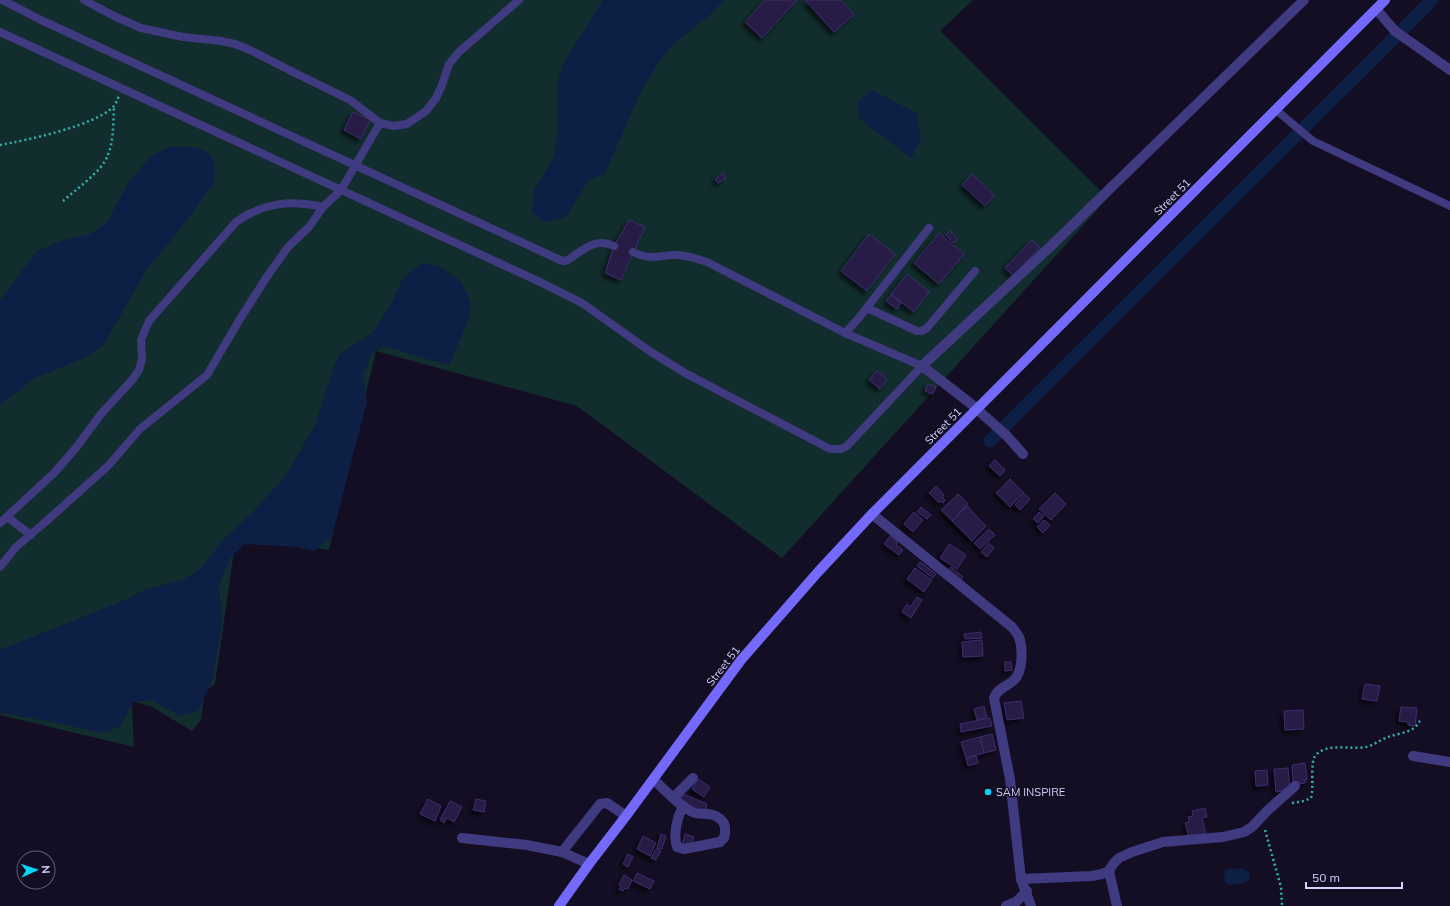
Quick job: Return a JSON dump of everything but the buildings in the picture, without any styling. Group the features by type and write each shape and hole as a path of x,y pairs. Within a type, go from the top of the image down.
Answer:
{"main road":[{"name":"Street 51","path":"559,906 742,660 818,572 974,406 1276,110 1385,0"}],"street":[{"path":"1022,454 1007,436 974,406 922,366 1052,245 1304,0"},
{"path":"1376,9 1392,27 1450,70"},
{"path":"872,514 1012,627 1018,636 1022,657 1016,679 997,691 994,698 1010,779 1022,879 1031,906"},
{"path":"1413,756 1450,762"},
{"path":"673,798 693,778"},
{"path":"653,779 682,806 695,813 710,814 721,819 725,828 724,838 720,842 684,849 677,847 675,834 682,806"},
{"path":"1117,906 1110,871 1113,864 1119,858 1163,842 1234,835 1252,827 1267,811 1295,786"},
{"path":"564,853 596,807 600,804 607,803 615,810 626,816"},
{"path":"462,838 511,842 564,853 589,864"},
{"path":"1022,879 1092,876 1110,871"},
{"path":"1006,906 1016,902 1027,891"}],"lane":[{"path":"2,0 43,21 560,260 568,260 595,243 602,242 614,246"},
{"path":"84,0 141,28 183,37 221,41 235,44 250,50 350,100 380,123 394,126 407,124 426,111 436,98 449,64 459,52 519,0"},
{"path":"0,32 540,282 582,303 651,352 685,373 830,449 841,450 852,441 922,366 845,333 707,262 688,256 675,255 652,258 643,257 633,252"},
{"path":"1276,110 1313,141 1450,206"},
{"path":"0,566 16,547 108,466 132,436 144,424 207,375 266,278 288,247 308,227 323,207 341,190 354,165 380,123"},
{"path":"0,522 54,473 101,414 133,379 139,370 142,359 142,340 149,321 236,222 249,213 276,205 289,203 308,204 323,207"},
{"path":"845,333 867,308 929,228"},
{"path":"867,308 917,331 922,331 927,328 975,271"},
{"path":"7,517 31,535"}],"path":[{"path":"63,201 100,168 107,158 112,142 114,107 123,89"},
{"path":"0,145 82,124 97,118 114,107"},
{"path":"1275,805 1304,802 1311,798 1314,757 1323,750 1338,747 1366,747 1414,728 1420,720"},
{"path":"1260,820 1266,833 1276,867 1281,887 1282,906"}],"green space":[{"path":"0,0 973,0 940,31 1108,198 782,558 577,406 376,351 329,550 236,537 215,684 205,691 201,720 192,731 152,707 132,701 134,747 0,715"}],"water":[{"path":"603,0 724,0 709,16 671,46 659,62 641,91 605,173 588,181 566,217 544,222 532,212 534,191 554,156 557,136 557,85 563,64"},
{"path":"872,90 916,113 921,139 911,158 860,119 857,102"},
{"path":"170,147 195,147 208,152 215,165 214,183 177,233 147,269 104,344 87,357 35,378 0,405 0,300 37,251 64,240 91,234 107,222 128,183 151,156"},
{"path":"422,263 439,266 461,281 471,303 468,321 449,365 383,346 372,353 363,375 367,402 332,536 314,551 297,547 245,544 231,557 219,585 222,623 213,678 198,711 180,716 152,700 133,702 120,727 102,733 63,724 3,713 0,714 0,650 128,599 144,590 185,579 201,568 223,540 255,510 287,474 316,423 333,369 340,354 374,332 393,300 403,278"},
{"path":"1241,868 1250,873 1249,881 1240,884 1227,885 1224,879 1225,870"}],"waterway":[{"path":"990,441 1432,0"}],"place":[{"name":"SAM INSPIRE","path":"988,792"}]}
